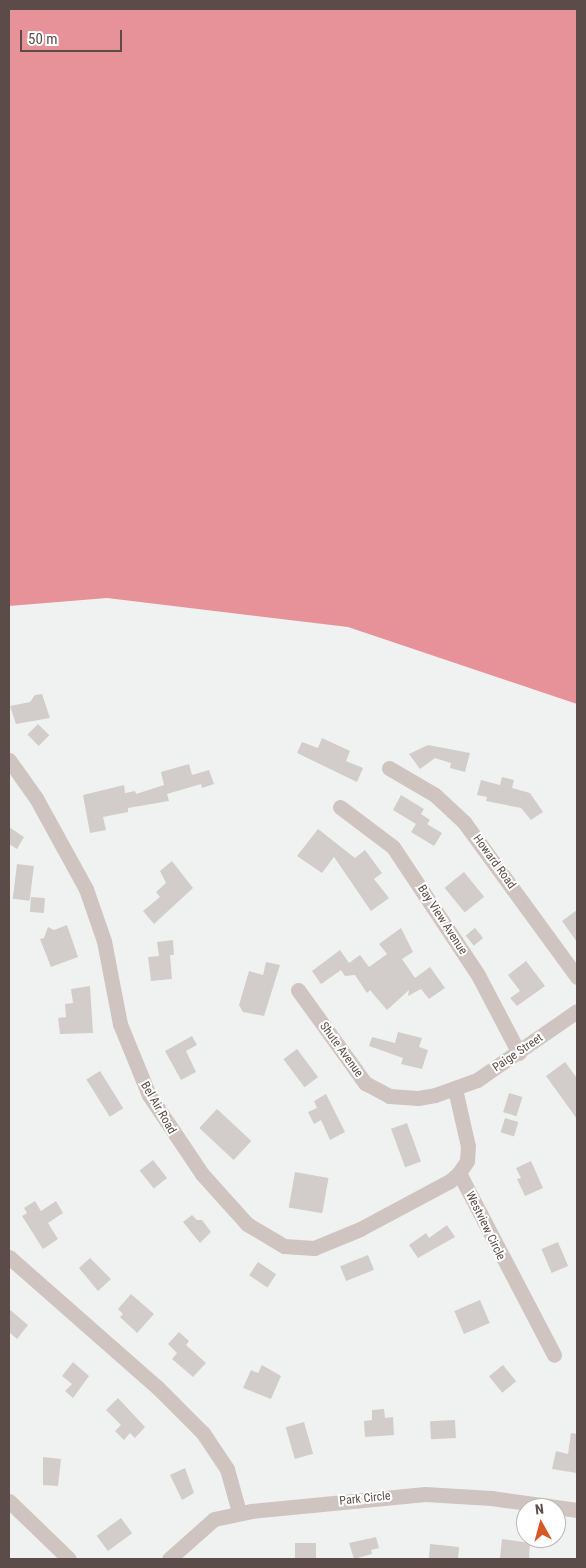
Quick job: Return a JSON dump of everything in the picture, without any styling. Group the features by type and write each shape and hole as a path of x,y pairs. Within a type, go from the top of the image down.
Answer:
{"street":[{"name":"Bel Air Road","path":"9,760 28,784 86,889 104,940 120,1024 149,1095 202,1174 247,1224 284,1246 314,1248 360,1229 450,1181 459,1172"},
{"name":"Howard Road","path":"389,768 435,795 464,822 577,977"},
{"name":"Bay View Avenue","path":"340,807 393,847 478,975 519,1053"},
{"name":"Shute Avenue","path":"298,990 365,1083 374,1089 390,1096 418,1098 455,1089"},
{"name":"Paige Street","path":"455,1089 519,1053 577,1011"},
{"path":"455,1089 468,1146 467,1161 459,1172"},
{"name":"Westview Circle","path":"459,1172 554,1355"},
{"path":"9,1257 157,1387 203,1433 228,1469 239,1512"},
{"name":"Park Circle","path":"168,1559 214,1519 239,1512 426,1494 491,1498 577,1510"},
{"path":"9,1501 69,1559"}],"shaded area":[{"path":"9,9 577,9 577,704 348,627 107,598 9,606"}],"building":[{"path":"42,694 50,718 16,724 10,706 30,702 35,695"},
{"path":"38,724 49,735 39,746 27,735"},
{"path":"322,738 350,751 346,761 363,768 357,782 297,753 302,742 318,748"},
{"path":"428,745 470,753 465,772 450,768 451,763 435,758 420,769 409,754"},
{"path":"189,764 192,775 209,770 214,784 202,788 201,784 167,794 169,801 128,808 128,812 103,817 106,830 90,833 83,795 124,785 125,793 135,791 136,794 164,785 161,772"},
{"path":"502,777 514,780 512,788 530,793 543,812 531,820 521,808 486,801 487,797 477,795 481,780 500,785"},
{"path":"401,795 424,809 421,814 430,820 427,824 442,833 434,846 411,832 416,824 393,810"},
{"path":"9,827 24,837 17,849 9,844"},
{"path":"318,829 355,858 365,850 382,873 374,879 389,898 371,911 334,857 322,873 297,856"},
{"path":"172,861 193,888 154,924 143,911 160,897 156,892 166,883 160,871"},
{"path":"17,864 34,866 30,901 13,899"},
{"path":"464,872 484,897 465,913 445,888"},
{"path":"31,897 45,898 44,913 30,912"},
{"path":"577,910 577,942 562,921"},
{"path":"67,925 78,957 51,967 40,939 44,938 48,927 54,930"},
{"path":"401,928 413,952 402,959 415,978 430,967 445,988 429,999 421,989 408,996 409,990 387,1010 370,990 367,993 355,975 345,976 341,970 321,984 312,971 340,950 349,963 360,955 369,967 387,954 379,944"},
{"path":"475,928 483,938 474,946 466,936"},
{"path":"173,940 174,955 170,955 172,979 151,981 148,957 159,956 157,942"},
{"path":"526,961 545,986 517,1006 510,998 520,991 508,975"},
{"path":"266,962 280,965 264,1016 243,1012 239,1005 249,971 263,975"},
{"path":"90,986 93,1033 60,1034 58,1018 66,1017 65,1004 73,1003 71,989"},
{"path":"398,1032 422,1038 419,1047 428,1050 422,1069 401,1064 403,1058 369,1046 372,1037 395,1043"},
{"path":"192,1036 197,1045 186,1051 196,1072 181,1080 165,1051"},
{"path":"297,1049 318,1077 304,1087 283,1059"},
{"path":"565,1062 577,1078 577,1119 546,1076"},
{"path":"100,1071 123,1108 110,1117 86,1079"},
{"path":"509,1093 522,1097 517,1116 503,1112"},
{"path":"326,1094 345,1132 330,1140 321,1120 314,1124 308,1112 317,1108 314,1101"},
{"path":"217,1109 251,1141 234,1160 199,1128"},
{"path":"505,1118 518,1122 514,1136 501,1132"},
{"path":"407,1123 421,1162 405,1167 391,1129"},
{"path":"153,1160 167,1178 154,1189 140,1170"},
{"path":"531,1161 543,1188 525,1196 517,1179 521,1178 516,1168"},
{"path":"295,1172 328,1178 322,1213 289,1207"},
{"path":"35,1201 41,1211 56,1201 63,1213 48,1223 58,1239 43,1249 22,1216 27,1213 24,1208"},
{"path":"192,1215 197,1220 202,1220 211,1232 200,1243 183,1222"},
{"path":"447,1225 455,1237 418,1258 409,1245 426,1233 429,1238"},
{"path":"558,1242 568,1266 552,1273 541,1249"},
{"path":"368,1255 374,1270 346,1281 340,1266"},
{"path":"90,1258 111,1279 98,1291 79,1268"},
{"path":"258,1262 276,1274 267,1288 249,1275"},
{"path":"131,1294 154,1314 137,1333 120,1317 123,1314 118,1309"},
{"path":"480,1300 490,1323 464,1334 454,1311"},
{"path":"9,1309 28,1325 17,1339 9,1332"},
{"path":"179,1332 189,1341 186,1345 206,1363 193,1377 172,1359 177,1353 168,1344"},
{"path":"73,1362 89,1376 73,1398 65,1391 72,1384 62,1376"},
{"path":"262,1365 281,1376 271,1399 243,1388 251,1370 258,1373"},
{"path":"503,1365 516,1381 502,1393 489,1376"},
{"path":"118,1398 145,1427 135,1438 130,1433 124,1440 115,1431 121,1425 106,1410"},
{"path":"384,1409 385,1418 393,1417 394,1435 365,1437 364,1421 372,1420 372,1410"},
{"path":"455,1420 456,1438 431,1439 430,1421"},
{"path":"304,1422 313,1454 295,1459 286,1427"},
{"path":"571,1433 577,1434 577,1473 552,1469 556,1451 568,1454"},
{"path":"43,1457 61,1459 58,1486 43,1485"},
{"path":"185,1468 194,1493 182,1500 170,1475"},
{"path":"121,1518 132,1533 108,1551 97,1536"},
{"path":"376,1537 379,1548 371,1550 372,1554 354,1559 349,1543"},
{"path":"502,1539 516,1541 516,1548 530,1548 529,1559 500,1558"},
{"path":"295,1543 316,1543 316,1559 295,1559"},
{"path":"430,1544 459,1547 458,1559 429,1559"}]}
